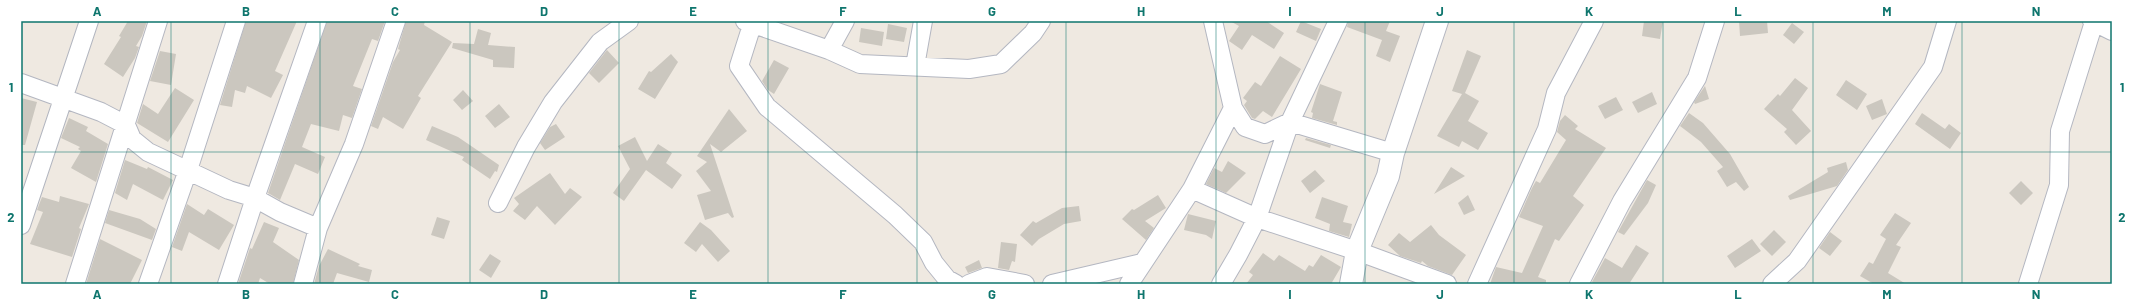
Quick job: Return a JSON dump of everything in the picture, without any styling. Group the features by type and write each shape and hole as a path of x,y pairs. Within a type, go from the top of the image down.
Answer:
{"street":[{"path":"21,226 89,21"},
{"path":"75,284 158,21"},
{"path":"148,284 188,170 236,21"},
{"path":"227,284 255,198 317,21"},
{"path":"303,284 318,228 354,144 396,21"},
{"path":"498,203 526,147 553,102 600,42 629,21"},
{"path":"828,50 845,21"},
{"path":"915,66 923,21"},
{"path":"956,284 947,279 934,263 923,242 896,215 767,106 739,66 748,23 828,50 860,64 969,69 1001,64 1033,33 1041,21"},
{"path":"1213,21 1233,108 1245,127 1265,134 1290,122 1393,153"},
{"path":"1221,284 1257,218 1290,122 1338,21"},
{"path":"1351,284 1358,251 1388,176 1393,153 1437,21"},
{"path":"1477,284 1547,128 1556,93 1594,21"},
{"path":"1578,284 1622,201 1697,78 1716,21"},
{"path":"1772,284 1797,261 1933,67 1947,21"},
{"path":"2028,284 2059,185 2060,131 2093,22 2112,31"},
{"path":"21,83 101,112 126,125 132,139 148,152 229,190 255,198 280,212 318,228"},
{"path":"1129,284 1192,189 1233,108"},
{"path":"1192,189 1257,218 1358,251 1447,284"},
{"path":"1052,284 1142,263"},
{"path":"969,284 987,277 1025,284"}],"building":[{"path":"128,21 147,21 142,36 136,46 139,47 135,58 123,77 104,64 121,37 119,36"},
{"path":"246,21 297,21 275,71 283,75 271,98 247,86 245,93 235,90 232,107 220,105"},
{"path":"327,21 385,21 378,41 372,39 353,86 362,89 352,118 343,115 339,131 311,124 302,147 325,157 318,174 295,164 280,200 268,193"},
{"path":"406,21 425,21 424,25 452,42 418,96 421,98 403,129 383,117 378,129 371,126 393,62 400,50 398,49"},
{"path":"1230,21 1266,21 1284,33 1274,49 1252,35 1242,50 1229,41 1239,26"},
{"path":"1301,21 1321,29 1316,41 1296,32"},
{"path":"1348,21 1390,21 1386,31 1400,36 1390,62 1376,56 1382,40 1347,27"},
{"path":"1644,21 1663,21 1660,39 1642,36"},
{"path":"1739,21 1767,21 1768,33 1740,36"},
{"path":"1792,23 1804,32 1794,44 1783,35"},
{"path":"888,24 907,28 904,42 886,39"},
{"path":"861,28 884,32 882,46 859,42"},
{"path":"478,29 491,33 488,45 515,47 514,68 493,67 493,60 452,48 453,43 474,44"},
{"path":"607,50 619,63 599,83 589,73"},
{"path":"1467,50 1481,56 1465,93 1479,101 1468,121 1488,133 1478,150 1462,141 1459,147 1437,136 1462,94 1452,91"},
{"path":"160,51 176,54 171,85 150,81"},
{"path":"671,54 678,62 655,99 638,89 649,71 651,72"},
{"path":"1280,56 1301,69 1272,117 1263,111 1255,119 1252,118 1244,105 1247,101 1243,98 1255,82 1261,86"},
{"path":"774,60 789,68 774,94 768,90 762,81"},
{"path":"1795,78 1808,88 1792,110 1811,131 1796,145 1784,132 1787,129 1764,109 1778,94 1780,96"},
{"path":"1846,80 1867,94 1857,110 1836,95"},
{"path":"1320,84 1342,92 1333,121 1337,122 1337,125 1312,118 1313,113 1311,112"},
{"path":"1705,86 1709,99 1695,104 1694,102"},
{"path":"175,88 194,100 168,142 137,123 143,104 158,114"},
{"path":"463,90 473,101 462,110 453,100"},
{"path":"1652,92 1657,104 1638,113 1632,102"},
{"path":"1616,97 1623,110 1605,119 1598,106"},
{"path":"21,98 37,102 25,145 21,145"},
{"path":"1882,99 1887,114 1872,120 1866,106"},
{"path":"499,104 510,117 495,128 485,116"},
{"path":"729,109 747,131 721,152 710,144 734,217 732,218 728,213 705,220 697,195 711,191 696,171 707,162 697,156"},
{"path":"1689,113 1703,123 1730,154 1749,187 1744,191 1736,182 1727,187 1717,171 1723,167 1701,142 1680,126"},
{"path":"1922,113 1945,129 1949,124 1961,133 1950,149 1915,124"},
{"path":"1565,115 1578,126 1575,129 1606,148 1573,196 1584,205 1559,241 1555,239 1538,277 1546,280 1546,284 1490,284 1496,267 1522,273 1543,226 1519,217 1536,181 1540,183 1566,140 1557,132 1560,121"},
{"path":"69,118 88,127 86,131 108,144 96,182 71,168 81,151 78,149 80,147 61,138"},
{"path":"556,124 565,137 545,150 540,143 550,127"},
{"path":"432,126 458,137 499,165 497,172 495,171 490,179 462,160 464,157 426,140"},
{"path":"635,137 647,161 658,144 672,153 666,163 682,175 672,189 646,170 624,201 613,193 630,169 618,146"},
{"path":"1306,138 1331,145 1330,148 1305,140"},
{"path":"125,160 147,169 148,167 173,180 163,200 133,184 127,200 115,193"},
{"path":"1228,161 1246,173 1226,193 1206,184 1214,168 1222,172"},
{"path":"1846,162 1848,170 1837,186 1790,200 1788,196 1828,172 1827,168"},
{"path":"1451,167 1465,176 1434,194"},
{"path":"1315,170 1325,181 1310,193 1301,181"},
{"path":"550,173 565,194 570,188 582,197 555,225 537,206 525,220 513,211 519,204 514,198"},
{"path":"1647,180 1656,185 1648,203 1624,235 1618,232"},
{"path":"2021,181 2033,193 2021,205 2009,193"},
{"path":"1158,195 1166,208 1145,221 1154,228 1146,240 1122,219 1132,209 1134,210"},
{"path":"1468,195 1475,210 1464,215 1458,203"},
{"path":"60,196 89,204 79,228 81,229 72,257 30,244 43,212 37,210 42,197 59,202"},
{"path":"1322,197 1348,206 1343,222 1352,224 1349,237 1329,231 1330,224 1315,218"},
{"path":"187,204 204,215 208,209 234,225 219,250 189,232 182,251 172,247"},
{"path":"1079,206 1081,221 1064,224 1039,239 1032,246 1020,235 1033,221 1036,223 1062,208"},
{"path":"109,210 140,219 156,229 152,240 105,223"},
{"path":"1895,213 1911,223 1896,245 1901,247 1888,273 1906,284 1874,284 1860,276 1869,262 1873,264 1886,239 1880,235"},
{"path":"1188,214 1216,221 1212,239 1206,235 1184,230"},
{"path":"437,217 450,221 444,239 431,235"},
{"path":"264,222 279,228 273,242 299,260 293,284 270,284 260,278 258,284 238,284 250,248 252,249"},
{"path":"700,222 711,230 730,251 718,262 702,244 696,252 684,243"},
{"path":"1431,225 1439,235 1466,255 1452,275 1428,266 1422,261 1421,263 1400,256 1388,245 1399,233 1410,242"},
{"path":"1774,230 1786,242 1772,256 1760,244"},
{"path":"1830,232 1842,241 1830,256 1819,248"},
{"path":"100,239 142,260 130,284 86,284"},
{"path":"1752,239 1761,251 1735,268 1727,256"},
{"path":"1001,242 1017,244 1015,262 1012,261 1009,270 998,268"},
{"path":"1636,245 1649,253 1629,284 1594,284 1592,282 1605,258 1622,268"},
{"path":"328,249 360,264 358,266 372,270 369,282 337,273 333,284 314,284 319,266"},
{"path":"1263,253 1274,261 1279,255 1305,271 1309,265 1313,267 1321,255 1341,267 1331,284 1246,284 1253,275 1249,272"},
{"path":"490,254 501,261 491,278 479,270"},
{"path":"979,260 982,268 968,273 965,267"}]}
